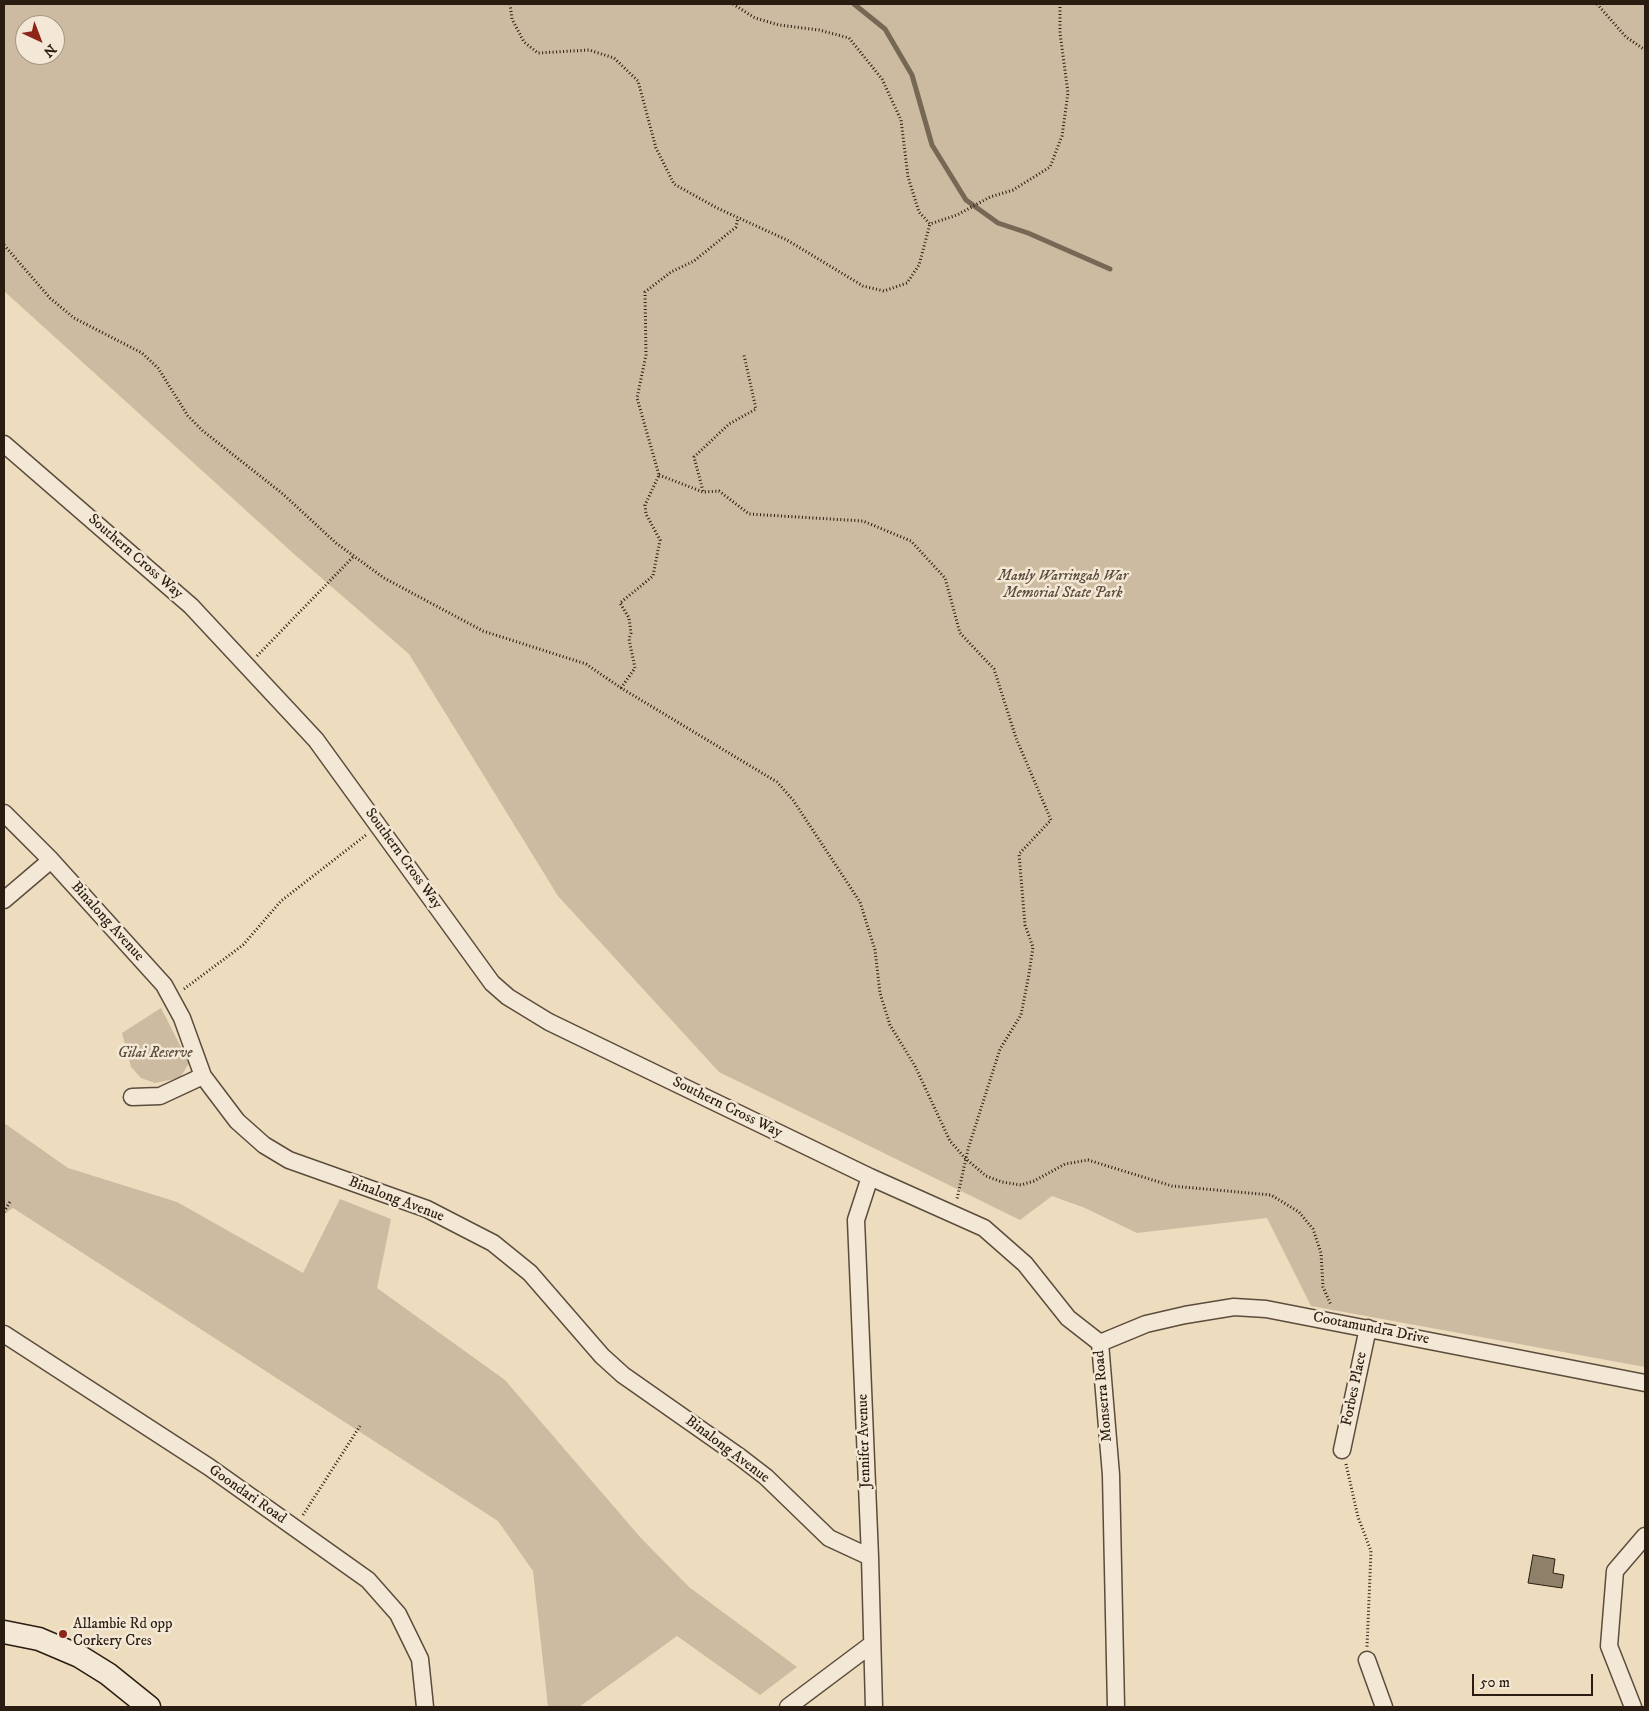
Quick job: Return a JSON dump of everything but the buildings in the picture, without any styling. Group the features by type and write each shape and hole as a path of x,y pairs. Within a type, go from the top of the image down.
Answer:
{"main road":[{"path":"4,1632 39,1639 79,1656 108,1674 149,1707"}],"street":[{"name":"Southern Cross Way","path":"4,444 191,606 316,740 492,983 508,997 549,1022 870,1178"},
{"name":"Binalong Avenue","path":"4,813 51,860 164,985 182,1018 203,1076 237,1120 264,1144 289,1160 427,1209 493,1243 530,1273 602,1356 623,1375 766,1477 829,1538 870,1557"},
{"path":"4,900 51,860"},
{"path":"132,1097 160,1096 203,1076"},
{"name":"Monserra Road","path":"870,1178 984,1228 1025,1264 1068,1318 1100,1343 1111,1475 1116,1707"},
{"name":"Jennifer Avenue","path":"870,1178 856,1220 870,1557 874,1707"},
{"name":"Cootamundra Drive","path":"1100,1343 1146,1324 1185,1315 1234,1308 1266,1309 1645,1383"},
{"name":"Forbes Place","path":"1342,1450 1368,1328"},
{"name":"Goondari Road","path":"4,1334 209,1468 368,1580 398,1614 420,1659 425,1707"},
{"path":"1632,1707 1609,1646 1615,1571 1645,1536"},
{"path":"788,1707 872,1644"},
{"path":"1367,1660 1384,1707"}],"path":[{"path":"510,4 512,19 524,42 538,53 588,50 614,58 638,81 656,148 674,184 738,218 787,240 862,286 884,290 907,283 919,265 930,224"},
{"path":"733,4 755,18 771,23 819,30 849,38 882,79 901,120 908,177 919,212 930,224"},
{"path":"930,224 957,216 990,197 1014,190 1050,167 1062,136 1068,93 1060,33 1060,4"},
{"path":"1597,4 1626,38 1645,50"},
{"path":"621,688 635,668 629,639 631,633 629,618 620,602 653,576 660,540 646,514 645,505 659,475 637,398 646,355 646,292 671,272 694,261 736,227 738,218"},
{"path":"4,245 50,298 74,318 142,352 158,368 188,416 203,431 283,494 336,543 384,578 484,631 586,664 621,688 777,782 793,800 860,902 875,950 880,993 890,1025 914,1066 950,1141 965,1158 986,1176 1002,1182 1020,1185 1034,1182 1065,1164 1088,1160 1172,1186 1271,1196 1299,1212 1313,1229 1321,1253 1323,1287 1330,1304 1335,1309"},
{"path":"703,492 694,457 729,424 756,409 744,355"},
{"path":"659,475 703,492 719,492 749,514 864,521 911,541 945,578 960,633 994,669 1016,738 1051,820 1019,854 1025,925 1032,947 1029,974 1021,1015 1000,1049 965,1158 955,1215"},
{"path":"247,666 354,556"},
{"path":"172,999 243,944 281,901 378,826"},
{"path":"4,1212 12,1200"},
{"path":"295,1528 360,1426"},
{"path":"1342,1450 1358,1517 1370,1551 1371,1595 1367,1660"}],"green space":[{"name":"Manly Warringah War Memorial State Park","path":"4,4 1645,4 1645,1367 1311,1306 1267,1218 1137,1233 1085,1208 1052,1196 1020,1220 719,1072 558,896 409,654 294,554 4,291"},
{"name":"Gilai Reserve","path":"161,1008 189,1063 180,1078 155,1083 141,1078 131,1067 122,1033"},
{"path":"4,1123 68,1168 177,1202 303,1273 340,1199 391,1219 377,1288 505,1380 640,1537 689,1587 797,1667 760,1695 677,1636 579,1707 548,1707 533,1571 498,1521 13,1208 4,1214"}],"waterway":[{"path":"854,4 885,29 912,75 932,145 966,200 998,223 1028,233 1110,269"}],"place":[{"name":"Allambie Rd opp Corkery Cres","path":"63,1634"}]}
